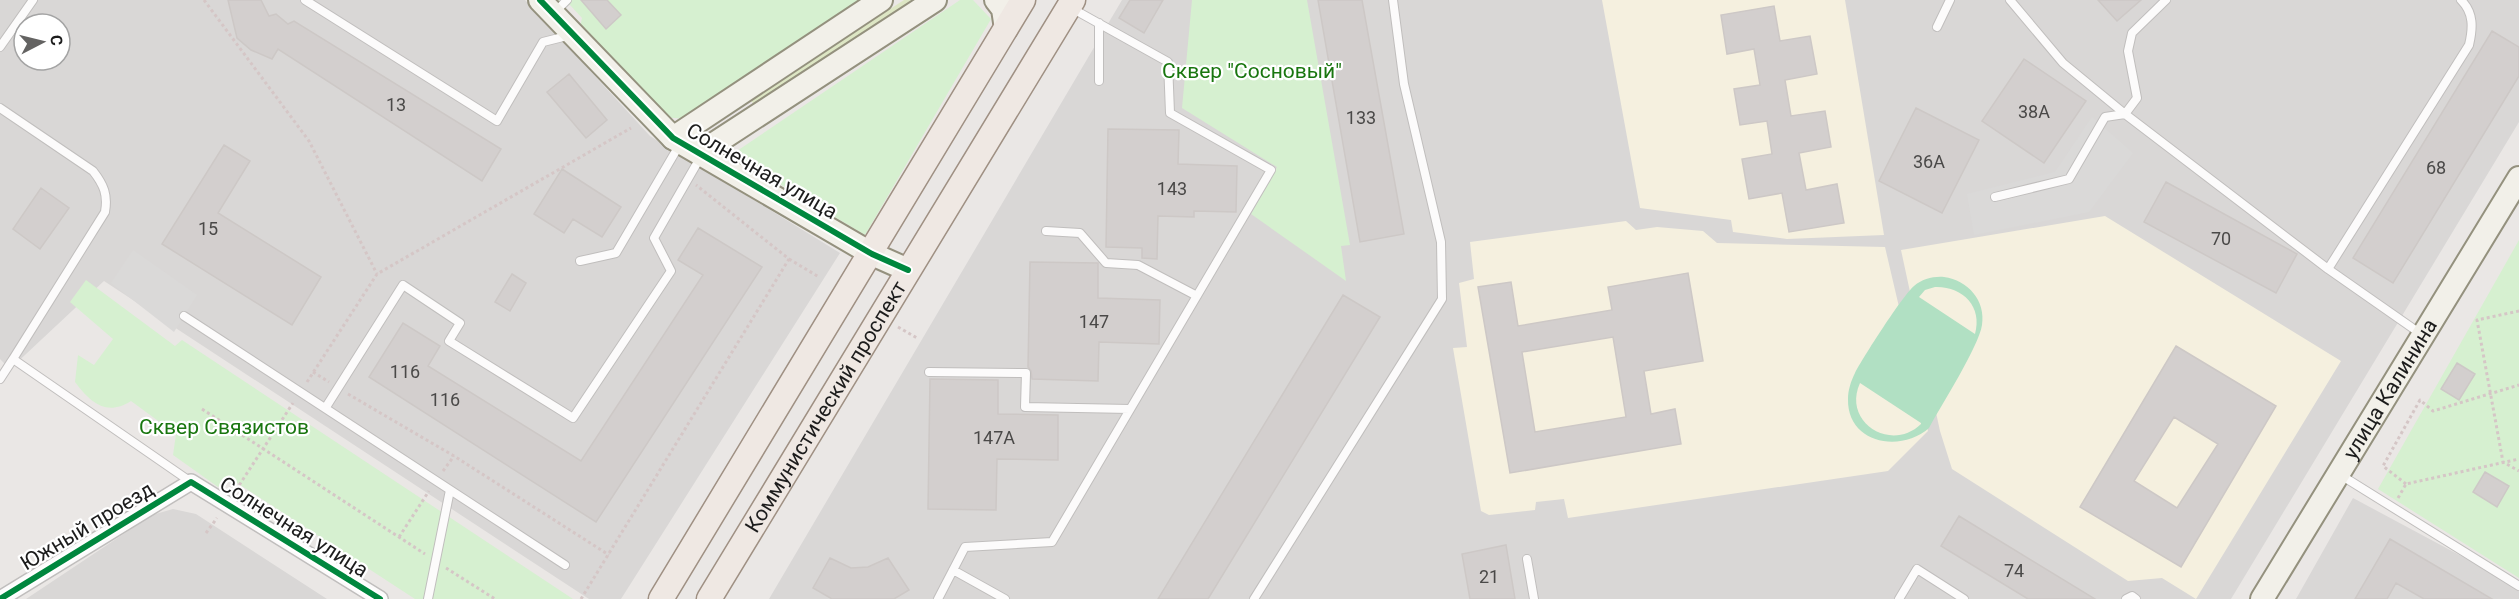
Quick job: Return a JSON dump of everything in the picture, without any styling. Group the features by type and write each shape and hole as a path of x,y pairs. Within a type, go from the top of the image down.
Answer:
{"main road":[{"name":"Коммунистический проспект","path":"661,599 872,254 1023,0"},
{"name":"Коммунистический проспект","path":"709,599 1071,3"}],"street":[{"path":"689,147 881,0"},
{"path":"689,147 936,0"},
{"path":"996,0 1003,9 1006,29"},
{"name":"Солнечная улица","path":"553,5 573,35 689,147 872,254 908,270"},
{"name":"улица Калинина","path":"2262,599 2422,335 2516,189"},
{"name":"Солнечная улица","path":"191,482 371,597"},
{"name":"Южный проезд","path":"0,598 191,482"}],"lane":[{"path":"0,47 33,0"},
{"path":"305,0 497,120 543,42 573,35"},
{"path":"1254,599 1442,299 1441,242 1404,84 1393,0"},
{"path":"1937,27 1950,0"},
{"path":"2010,0 2063,63 2125,114 2328,269 2422,335"},
{"path":"1995,197 2069,179 2105,117 2125,114 2137,98 2128,51 2132,33 2166,0"},
{"path":"2328,269 2469,45 2473,30 2470,15 2461,0"},
{"path":"938,599 965,547 1052,542 1271,170 1170,113 1168,62 1099,23 1071,3"},
{"path":"1099,23 1099,81"},
{"path":"0,108 93,171 102,183 107,198 105,212 0,379"},
{"path":"580,261 616,253 689,147"},
{"path":"326,407 403,285 460,323 449,341 573,418 671,271 654,238 689,147"},
{"path":"1046,231 1080,233 1106,262 1138,265 1197,296"},
{"path":"184,316 565,565"},
{"path":"13,359 191,482"},
{"path":"929,372 1026,373 1025,407 1130,409"},
{"path":"2338,473 2519,586"},
{"path":"428,599 450,490"},
{"path":"1527,560 1534,599"},
{"path":"1899,599 1917,569 1964,599"},
{"path":"953,570 1005,599"},
{"path":"2126,599 2132,596 2136,599"}],"path":[{"path":"204,0 309,141 377,274"},
{"path":"206,533 377,274 631,128"},
{"path":"699,188 789,259 819,277"},
{"path":"581,599 789,259"},
{"path":"2519,311 2477,320 2504,462 2519,471"},
{"path":"891,323 917,338"},
{"path":"313,372 454,456 609,555"},
{"path":"2519,385 2433,411 2420,400 2383,466 2406,484 2519,459"},
{"path":"202,409 495,599"},
{"path":"399,537 454,456"}],"shaded area":[{"path":"0,0 525,0 650,136 840,253 621,599 589,599 104,281 10,369 0,359"},
{"path":"1122,0 2519,0 2519,122 2231,599 769,599"},
{"path":"1602,0 1845,0 1884,235 1787,239 1733,232 1731,220 1640,208"},
{"path":"2092,117 2133,153 2089,212 1974,235 1967,194 2055,172"},
{"path":"2105,216 2341,361 2196,599 2162,578 2128,581 1952,469 1940,431 1901,250"},
{"path":"1626,221 1636,230 1657,227 1703,231 1717,243 1885,247 1928,431 1888,471 1568,518 1564,499 1536,502 1535,510 1489,515 1481,511 1453,348 1467,347 1459,283 1474,279 1470,242"},
{"path":"133,250 197,295 174,332 111,283"},
{"path":"2353,498 2519,587 2519,599 2296,599"},
{"path":"173,509 196,514 327,599 26,599 152,515"}],"green space":[{"path":"548,0 867,0 687,119 662,117 579,31 582,18 570,5 554,7"},
{"path":"904,0 916,0 755,105 750,100"},
{"path":"960,0 973,0 991,19 865,235 731,155"},
{"name":"Сквер \"Сосновый\"","path":"1192,0 1307,0 1350,245 1341,246 1346,281 1251,214 1277,167 1182,108"},
{"path":"2519,240 2519,578 2378,489"},
{"path":"1940,277 1961,282 1974,293 1978,300 1982,325 1974,347 1929,428 1917,436 1891,442 1866,435 1856,426 1850,414 1848,396 1852,379 1892,314 1914,286 1928,278","holes":["1935,287 1954,290 1968,300 1976,315 1975,334 1919,297 1925,290","1860,383 1921,423 1921,424 1909,432 1896,435 1884,434 1873,429 1863,421 1858,410 1856,397"]},
{"name":"Сквер Связистов","path":"86,280 175,346 182,340 573,599 415,599 228,477 218,487 173,455 176,434 131,401 114,408 99,405 87,396 75,382 78,355 94,365 113,339 70,302"}],"building":[{"path":"228,0 261,0 269,16 276,14 288,24 294,21 501,149 482,181 278,49 272,59 251,50 237,38"},
{"path":"581,0 607,0 621,15 606,29"},
{"path":"1130,0 1163,0 1144,33 1119,18"},
{"path":"1318,0 1362,0 1404,234 1360,242"},
{"path":"2098,0 2141,0 2117,21"},
{"path":"1774,6 1780,41 1810,36 1817,74 1785,80 1791,116 1825,111 1831,147 1799,153 1806,190 1837,184 1844,223 1789,232 1782,193 1749,199 1742,159 1772,154 1767,121 1740,125 1734,89 1760,85 1754,49 1727,54 1721,15"},
{"path":"2492,31 2519,47 2519,76 2393,283 2353,258"},
{"path":"2024,59 2086,101 2044,163 1982,121"},
{"path":"569,74 607,120 586,138 547,92"},
{"path":"1916,108 1979,140 1942,213 1879,181"},
{"path":"1108,129 1179,130 1178,164 1237,166 1236,212 1194,211 1194,217 1158,216 1157,259 1142,258 1142,248 1106,247"},
{"path":"224,145 250,161 218,213 321,277 292,325 162,244"},
{"path":"562,169 621,207 602,237 573,219 564,233 534,214"},
{"path":"2166,182 2297,254 2276,293 2144,222"},
{"path":"41,188 69,208 40,249 13,229"},
{"path":"698,228 762,267 596,522 369,377 403,323 440,346 428,366 581,461 703,275 678,260"},
{"path":"1030,262 1098,263 1098,298 1160,300 1159,344 1099,342 1098,381 1032,379 1028,367"},
{"path":"1688,273 1703,361 1644,371 1651,414 1675,409 1681,444 1510,473 1478,287 1511,282 1518,326 1612,310 1608,287","holes":["1613,337 1626,417 1535,432 1522,352"]},
{"path":"512,274 526,283 510,311 495,302"},
{"path":"1343,295 1380,317 1208,599 1158,599"},
{"path":"2176,346 2276,406 2181,567 2080,507","holes":["2174,417 2218,444 2177,508 2134,481"]},
{"path":"2457,363 2475,374 2459,400 2441,389"},
{"path":"930,379 998,380 998,414 1058,415 1058,460 997,459 996,510 928,509"},
{"path":"2485,472 2509,486 2497,507 2473,492"},
{"path":"1959,516 2095,599 2028,599 1941,546"},
{"path":"2390,539 2492,599 2424,599 2396,583 2387,599 2355,599"},
{"path":"1506,545 1515,599 1470,599 1462,554"},
{"path":"830,558 851,568 868,567 888,558 909,590 894,599 832,599 813,588"}],"cycle path":[{"path":"540,0 673,138 872,254 908,270"},
{"path":"0,599 191,482 380,599"}]}
